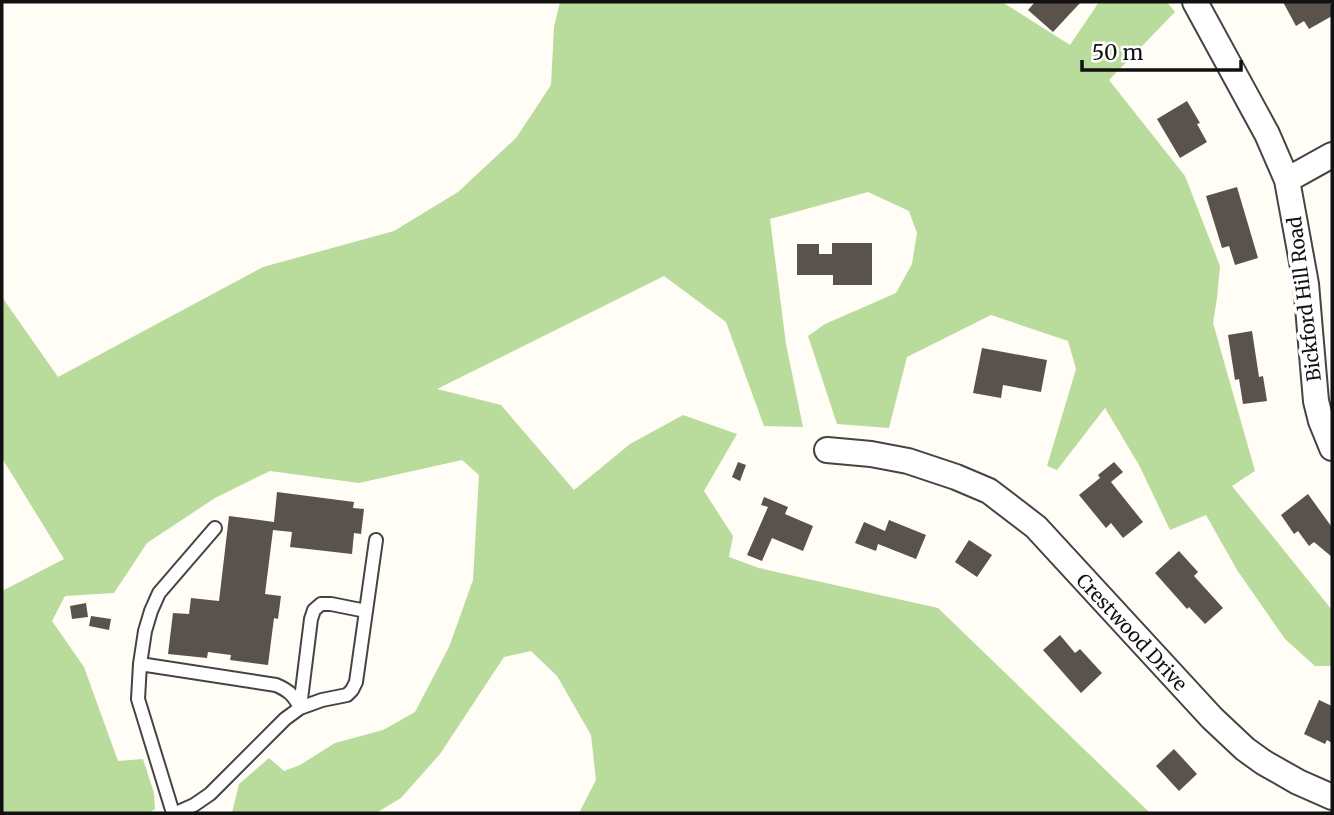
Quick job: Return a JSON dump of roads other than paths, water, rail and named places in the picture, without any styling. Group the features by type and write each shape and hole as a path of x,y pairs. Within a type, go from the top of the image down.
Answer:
{"street":[{"name":"Bickford Hill Road","path":"1195,2 1267,134 1287,180 1308,295 1316,401 1332,448"},
{"path":"1287,180 1332,155"},
{"name":"Crestwood Drive","path":"827,450 892,457 956,477 989,491 1036,527 1212,718 1245,748 1286,775 1332,797"}],"lane":[{"path":"215,528 159,593 145,631 140,664 138,699 175,813 210,794 285,719 300,708 347,695 352,690 356,682 376,540"},
{"path":"300,708 314,610 321,604 331,604 366,611"},
{"path":"140,664 276,685 295,696 300,708"}]}
